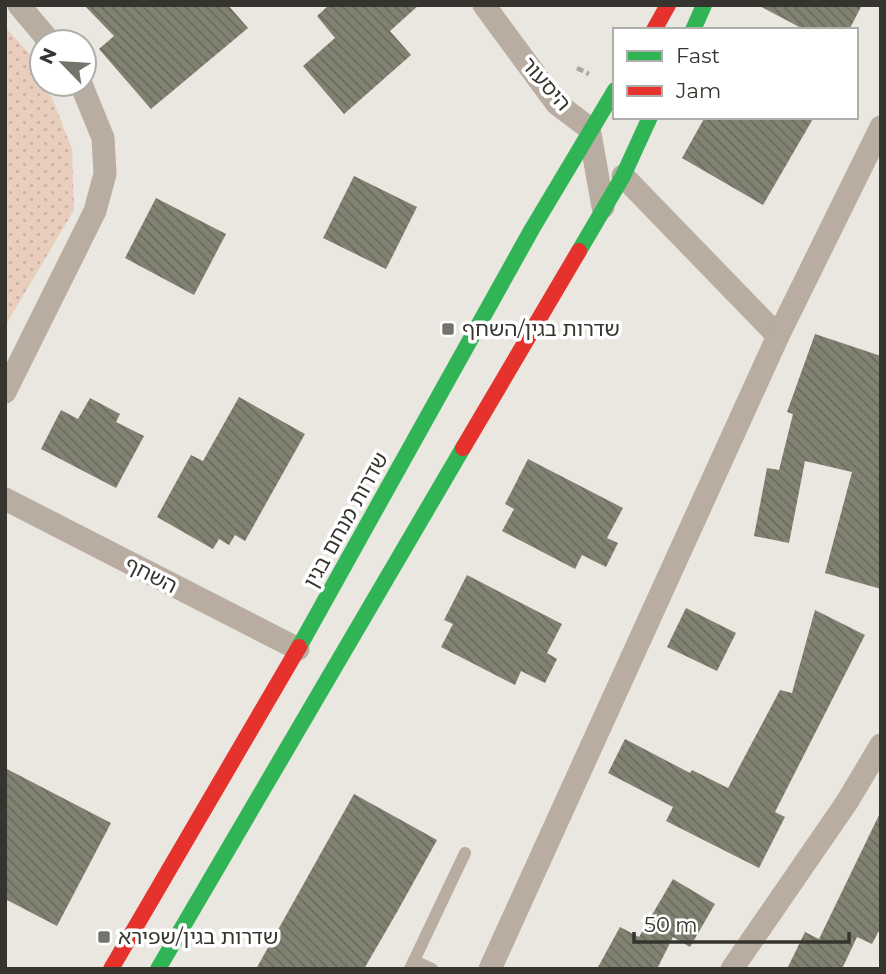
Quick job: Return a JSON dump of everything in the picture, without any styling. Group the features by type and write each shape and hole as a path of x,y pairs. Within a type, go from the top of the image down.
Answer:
{"street":[{"path":"19,5 38,28"},
{"name":"היסעור","path":"484,5 557,104 589,128 603,207"},
{"path":"655,28 668,5"},
{"path":"694,28 704,5"},
{"name":"שדרות מנחם בגין","path":"111,969 298,649 589,128 613,93"},
{"path":"5,392 95,211 105,174 103,138 87,98"},
{"path":"159,969 623,176 649,119"},
{"path":"490,969 778,336 881,127"},
{"path":"623,176 778,336"},
{"name":"השחף","path":"5,499 298,649"},
{"path":"732,969 848,802 881,745"}],"lane":[{"path":"432,969 412,965 465,853"}],"shaded area":[{"path":"5,27 28,52 28,98 52,98 72,149 74,210 5,326"}],"building":[{"path":"84,5 228,5 248,28 151,109 99,49 114,36"},
{"path":"329,5 419,5 390,31 411,55 344,114 303,66 335,38 317,16"},
{"path":"758,5 862,5 850,28 801,28"},
{"path":"704,119 813,119 763,205 682,158"},
{"path":"354,176 417,207 386,269 323,238"},
{"path":"156,198 226,234 194,295 125,258"},
{"path":"815,334 881,356 881,589 825,573 852,472 805,461 789,543 754,536 767,468 779,470 793,414 787,412"},
{"path":"239,397 305,434 245,541 235,535 229,545 219,539 213,549 157,517 191,455 203,461"},
{"path":"90,398 120,414 116,422 144,436 116,488 41,449 61,410 78,419"},
{"path":"528,459 623,508 607,538 618,543 606,567 582,555 575,569 502,531 514,509 505,504"},
{"path":"467,575 562,624 547,653 557,659 545,683 521,671 515,685 441,647 453,624 444,620"},
{"path":"686,608 736,633 717,671 667,647"},
{"path":"815,610 865,635 775,812 785,817 759,868 666,821 673,807 608,773 625,739 690,773 692,770 728,788 780,690 792,693"},
{"path":"5,768 111,823 57,926 5,899"},
{"path":"354,794 437,840 397,912 364,969 256,969"},
{"path":"881,811 881,927 872,944 857,937 842,969 787,969 805,932 819,939"},
{"path":"673,879 715,904 690,947 673,937 657,969 597,969 620,927 639,937"}],"traffic: fast":[{"path":"694,28 704,5"},
{"path":"299,647 532,229 613,93"},
{"path":"579,251 623,176 649,119"},
{"path":"158,969 463,448"}],"traffic: jam":[{"path":"655,28 668,5"},
{"path":"463,448 579,251"},
{"path":"111,969 299,647"}],"place":[{"name":"שדרות בגין/השחף","path":"448,329"},
{"name":"שדרות בגין/שפירא","path":"104,937"}]}
